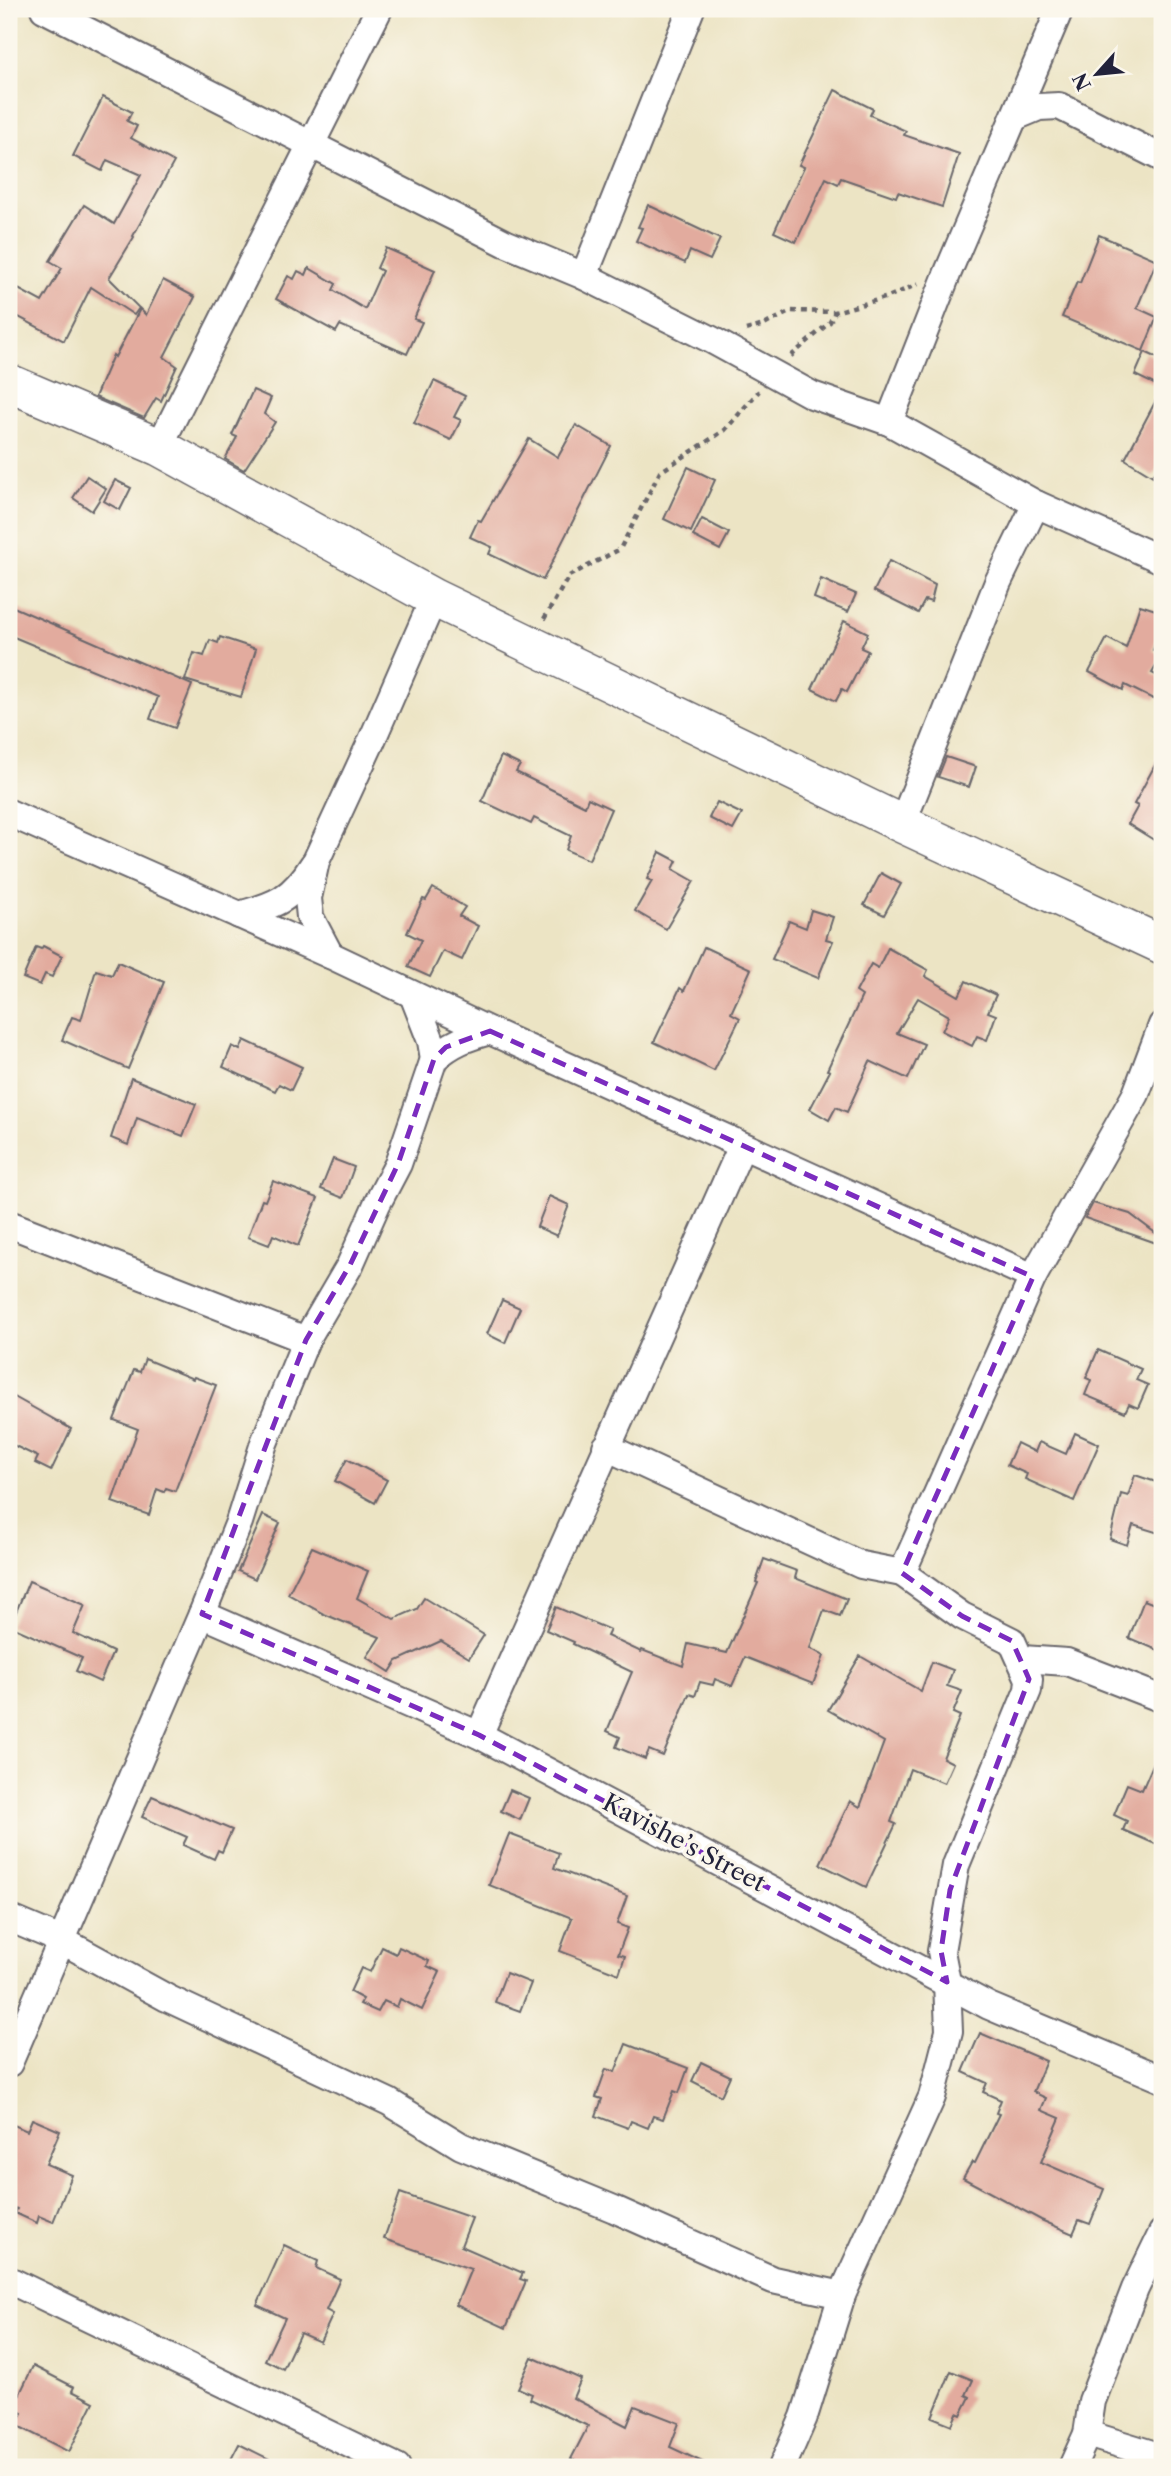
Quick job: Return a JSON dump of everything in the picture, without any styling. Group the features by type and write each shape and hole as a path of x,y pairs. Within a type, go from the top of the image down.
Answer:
{"street":[{"path":"44,9 505,243 584,276 712,340 812,395 889,422 1035,504 1162,561"},
{"path":"159,447 379,9"},
{"path":"584,276 691,9"},
{"path":"889,422 947,272 1060,9"},
{"path":"1015,117 1039,107 1059,106 1162,158"},
{"path":"9,383 159,447 434,598 902,824 1162,945"},
{"path":"902,824 998,582 1035,504"},
{"path":"239,915 272,906 300,886 316,861 434,598"},
{"path":"9,813 330,955 490,1031 1033,1278"},
{"path":"316,861 308,898 310,917 330,955"},
{"path":"413,995 431,1041 434,1059"},
{"path":"902,1573 1033,1278 1136,1094 1162,1025"},
{"path":"9,2063 202,1614 239,1522 264,1443 306,1340 351,1265 377,1204 398,1164 434,1059 446,1047 461,1039 490,1031"},
{"path":"479,1735 742,1146"},
{"path":"11,1232 306,1340"},
{"path":"606,1447 860,1565 902,1573 962,1616 1012,1641 1029,1679 1028,1690 956,1866 941,1951 947,1982 949,2031 933,2097 842,2295 803,2417 782,2467"},
{"name":"Kavishe’s Street","path":"202,1614 479,1735 989,2006 1162,2079"},
{"path":"1021,1659 1067,1662 1162,1699"},
{"path":"9,1918 61,1940 167,1998 388,2102 461,2146 614,2209 773,2280 842,2295"},
{"path":"949,2031 989,2006"},
{"path":"1072,2467 1087,2434 1092,2401 1135,2289 1162,2233"},
{"path":"9,2280 397,2467"},
{"path":"1087,2434 1162,2457"}],"path":[{"path":"712,340 764,325 791,311 835,312 888,297 947,272"},
{"path":"534,646 549,609 569,576 620,549 660,472 725,430 787,359 831,322 835,312"}],"highlighted area":[{"path":"490,1031 1033,1277 902,1573 962,1616 1012,1641 1029,1679 950,1890 941,1951 947,1982 479,1735 202,1614 306,1340 350,1265 398,1164 434,1059 446,1047"}],"building":[{"path":"835,90 873,109 870,115 906,131 904,135 959,154 942,207 898,192 896,197 841,178 838,184 826,178 796,242 774,232 804,167 799,165"},
{"path":"103,97 132,112 127,121 137,126 131,138 174,162 109,278 139,308 134,315 91,287 64,341 9,312 9,284 42,302 62,268 50,261 84,205 114,224 141,175 107,160 102,171 73,156"},
{"path":"648,205 720,239 710,260 690,251 685,263 636,241 642,228 638,227"},
{"path":"1099,235 1157,260 1137,308 1157,317 1143,351 1062,317 1077,282 1080,283"},
{"path":"386,248 435,270 414,319 422,322 407,354 340,325 336,332 276,299 288,276 294,279 298,271 306,275 309,268 336,284 333,290 365,309 382,271 377,268"},
{"path":"163,280 195,297 164,357 177,366 161,401 156,398 144,418 95,397 113,355 115,357 140,309 146,315"},
{"path":"1145,352 1162,360 1162,388 1135,375"},
{"path":"434,381 465,396 454,417 461,420 451,440 414,423"},
{"path":"1162,389 1162,460 1153,476 1125,459"},
{"path":"253,390 271,398 264,414 275,422 244,470 225,459 237,437 232,435"},
{"path":"576,425 611,446 543,580 489,554 492,547 470,537 529,439 558,457"},
{"path":"688,467 715,480 691,532 664,519"},
{"path":"87,476 106,489 92,511 73,498"},
{"path":"115,480 131,488 120,510 104,501"},
{"path":"702,519 729,533 720,550 693,536"},
{"path":"889,561 935,585 931,602 925,600 918,613 874,591"},
{"path":"821,579 856,594 848,612 814,598"},
{"path":"9,605 192,685 175,728 150,719 158,697 9,635"},
{"path":"1140,605 1162,612 1162,624 1153,650 1162,656 1152,673 1162,678 1162,685 1155,700 1125,685 1123,690 1089,672 1107,638 1126,648"},
{"path":"844,621 868,633 861,648 868,651 847,692 842,689 836,701 812,689"},
{"path":"220,637 256,649 241,697 185,680 194,653 204,656 210,640 218,643"},
{"path":"1162,752 1162,845 1128,824 1138,806 1134,804"},
{"path":"501,756 520,765 516,772 585,806 588,798 611,809 589,860 566,850 571,836 534,818 531,824 482,801"},
{"path":"946,757 976,767 969,787 938,777"},
{"path":"717,802 742,814 733,830 709,818"},
{"path":"660,852 677,861 673,869 694,881 666,929 635,911 652,881 647,879"},
{"path":"881,873 901,884 884,915 864,905"},
{"path":"433,888 465,907 459,916 478,926 462,960 443,951 430,977 408,967 421,940 407,933 423,899 426,900"},
{"path":"811,910 833,917 826,939 833,941 818,978 772,959 789,921 806,928"},
{"path":"43,946 62,956 52,977 45,974 40,985 23,978 36,947 41,949"},
{"path":"704,947 751,969 731,1013 740,1018 714,1071 654,1042 680,988 684,991"},
{"path":"888,948 928,970 925,976 959,996 966,981 996,995 988,1012 996,1015 987,1040 977,1036 972,1046 942,1031 949,1016 918,998 897,1033 924,1044 908,1079 870,1061 847,1112 836,1107 829,1120 810,1109 830,1071 827,1070 862,996 856,992 871,964 878,968"},
{"path":"118,962 164,982 128,1069 62,1040 72,1017 81,1020 96,970 112,975"},
{"path":"244,1040 302,1067 291,1090 279,1084 275,1091 223,1067 232,1046 240,1050"},
{"path":"131,1078 196,1104 183,1136 137,1118 128,1145 111,1138"},
{"path":"333,1159 354,1167 343,1198 321,1189"},
{"path":"273,1181 318,1198 298,1246 273,1235 269,1245 248,1237 262,1200 265,1201"},
{"path":"549,1196 569,1205 557,1236 537,1227"},
{"path":"1093,1203 1130,1214 1162,1238 1162,1245 1085,1218"},
{"path":"502,1300 520,1308 505,1343 487,1334"},
{"path":"1098,1350 1141,1369 1136,1380 1148,1385 1138,1408 1129,1404 1125,1412 1085,1395 1091,1380 1086,1378"},
{"path":"145,1359 193,1379 194,1377 216,1385 175,1491 166,1488 164,1492 157,1489 149,1515 112,1502 138,1429 114,1420 134,1370 140,1372"},
{"path":"9,1394 71,1429 51,1471 35,1463 38,1457 9,1443"},
{"path":"1075,1433 1099,1444 1074,1501 1025,1479 1027,1474 1007,1465 1017,1443 1035,1452 1039,1442 1066,1454"},
{"path":"347,1459 387,1480 375,1503 335,1481"},
{"path":"1135,1475 1162,1484 1162,1534 1133,1525 1127,1545 1110,1539 1121,1494 1128,1496"},
{"path":"263,1515 280,1523 255,1579 238,1571"},
{"path":"312,1547 368,1571 357,1598 394,1619 417,1609 424,1598 484,1635 469,1658 441,1641 397,1661 390,1672 367,1657 380,1637 324,1614 288,1594"},
{"path":"764,1559 797,1571 795,1578 847,1599 840,1616 824,1610 810,1648 824,1656 813,1684 745,1657 732,1686 715,1679 713,1685 700,1682 695,1696 689,1694 663,1756 649,1750 645,1759 616,1747 620,1737 607,1731 632,1672 546,1630 556,1607 610,1630 607,1636 641,1652 642,1650 683,1666 688,1644 727,1653 758,1583 756,1582"},
{"path":"29,1581 85,1605 73,1633 113,1652 100,1682 76,1671 82,1658 10,1626"},
{"path":"1144,1600 1162,1607 1162,1652 1129,1638"},
{"path":"860,1656 921,1691 932,1662 953,1670 947,1686 962,1691 953,1713 960,1716 943,1758 953,1763 944,1783 910,1769 891,1822 896,1824 866,1887 820,1864 850,1801 860,1807 884,1742 828,1710"},
{"path":"1162,1744 1162,1847 1123,1830 1127,1821 1114,1815 1127,1784 1142,1790"},
{"path":"510,1790 529,1798 520,1820 501,1811"},
{"path":"152,1796 232,1830 222,1852 218,1850 214,1859 183,1845 187,1837 142,1817"},
{"path":"509,1834 559,1853 554,1868 627,1896 617,1924 628,1928 618,1954 625,1956 619,1974 560,1951 572,1918 489,1885"},
{"path":"382,1947 396,1954 399,1947 429,1961 427,1966 440,1972 422,2010 400,1999 397,2007 384,2001 378,2012 360,2004 363,1999 350,1992 361,1968 370,1972"},
{"path":"506,1973 531,1983 520,2011 495,2002"},
{"path":"980,2033 1046,2061 1033,2092 1046,2098 1041,2110 1060,2118 1041,2162 1104,2189 1090,2224 1079,2220 1073,2234 963,2178 972,2162 975,2163 999,2114 996,2113 1001,2100 983,2092 987,2083 963,2072"},
{"path":"626,2044 688,2068 679,2093 674,2091 663,2119 653,2116 648,2128 631,2121 628,2128 596,2116 602,2099 596,2097 606,2069 615,2072"},
{"path":"701,2062 730,2076 721,2096 692,2081"},
{"path":"32,2119 60,2131 46,2164 72,2175 53,2222 39,2216 37,2223 15,2213 17,2209 9,2205 9,2137 14,2125 27,2131"},
{"path":"400,2193 472,2218 461,2246 523,2273 520,2279 526,2281 506,2328 456,2305 471,2269 384,2239"},
{"path":"284,2245 318,2261 316,2268 340,2279 326,2310 333,2314 320,2342 300,2333 283,2369 265,2360 285,2318 257,2305"},
{"path":"532,2357 581,2379 573,2398 627,2426 635,2406 679,2423 670,2447 713,2467 588,2467 571,2459 588,2426 530,2399 532,2394 518,2388"},
{"path":"33,2366 74,2387 72,2391 94,2402 69,2452 16,2425 22,2413 13,2408"},
{"path":"951,2371 973,2380 966,2395 970,2397 961,2415 957,2413 952,2425 932,2417"},
{"path":"239,2444 285,2467 227,2467"}]}
